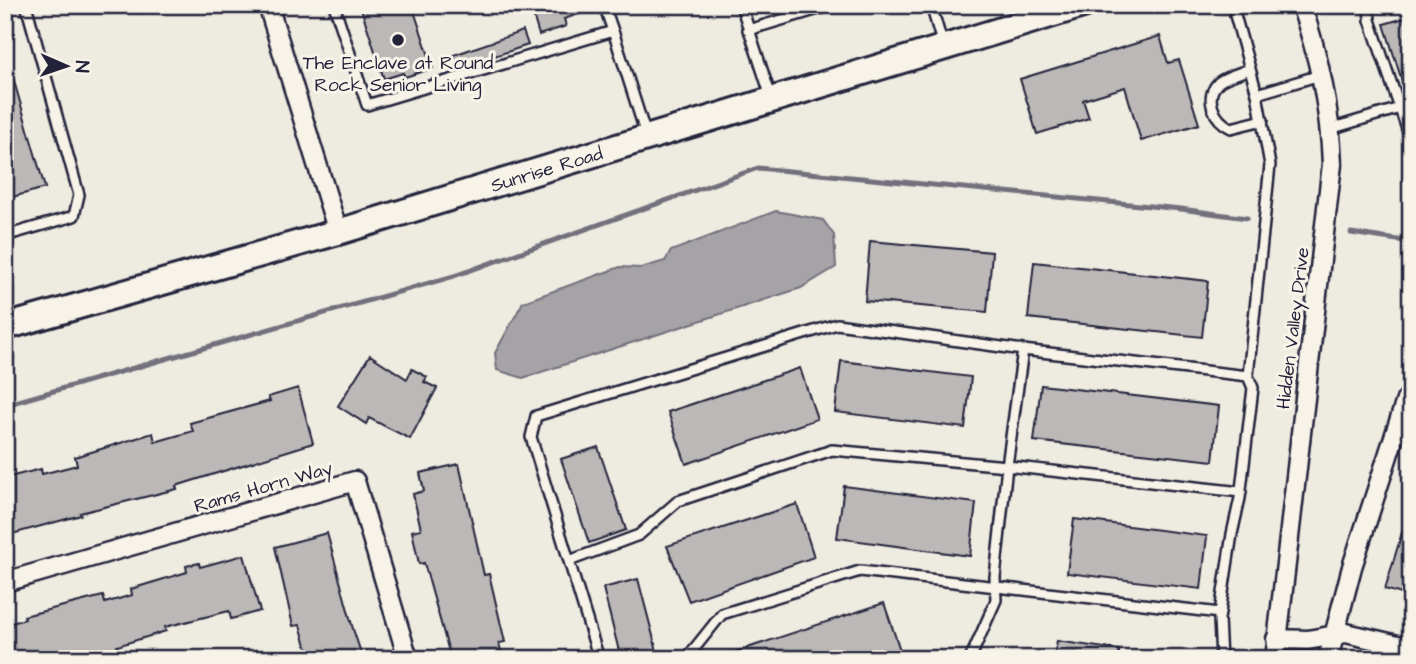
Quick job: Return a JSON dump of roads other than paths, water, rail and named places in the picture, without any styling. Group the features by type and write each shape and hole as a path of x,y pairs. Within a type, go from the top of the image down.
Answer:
{"main road":[{"name":"Sunrise Road","path":"5,327 338,232 1073,7"}],"street":[{"path":"268,5 338,232"},
{"name":"Hidden Valley Drive","path":"1275,659 1332,164 1330,129 1320,75 1301,5"},
{"path":"1328,659 1352,567 1406,400 1411,394"},
{"name":"Rams Horn Way","path":"5,582 355,481 408,659"},
{"path":"1276,639 1308,640 1346,633 1411,648"}],"lane":[{"path":"5,236 74,216 79,195 26,5"},
{"path":"334,5 368,105 613,31"},
{"path":"604,5 647,137"},
{"path":"741,5 772,100"},
{"path":"748,30 832,5"},
{"path":"931,5 944,47"},
{"path":"1372,5 1369,8 1370,20 1411,141"},
{"path":"1221,659 1220,613 1241,492 1253,388 1248,376 1270,165 1257,94 1235,15"},
{"path":"1250,69 1220,81 1214,90 1213,110 1221,122 1231,128 1263,121"},
{"path":"1257,94 1320,75"},
{"path":"1330,129 1400,108"},
{"path":"599,659 531,437 536,416 836,324 1023,350 1248,376"},
{"path":"970,659 996,600 1006,466 1023,350"},
{"path":"569,561 639,535 678,501 832,450 1241,492"},
{"path":"686,659 722,614 860,571 1220,613"}],"waterway":[{"path":"5,405 454,276 758,168 1181,209 1247,218"},
{"path":"1351,233 1411,242"}],"place":[{"name":"The Enclave at Round Rock Senior Living","path":"398,40"}]}
